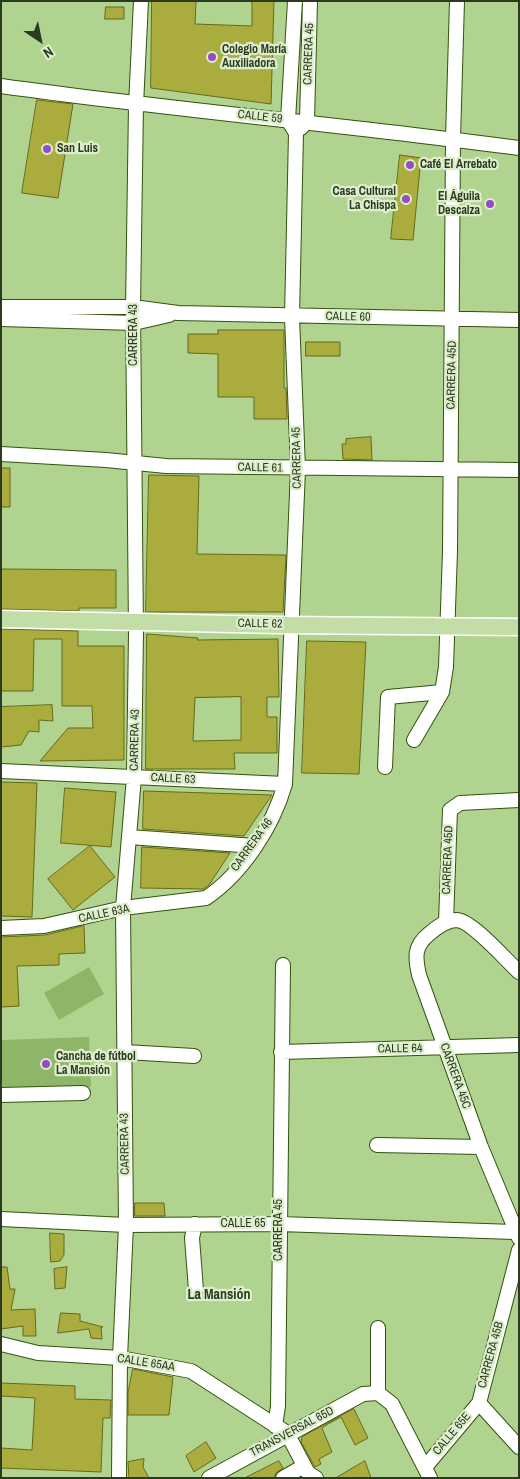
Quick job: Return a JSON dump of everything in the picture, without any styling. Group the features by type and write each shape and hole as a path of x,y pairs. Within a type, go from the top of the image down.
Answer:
{"main road":[{"name":"CALLE 62","path":"1,619 519,627"}],"street":[{"name":"CARRERA 43","path":"118,1478 120,1358 126,1225 123,908 134,777 133,307 136,105 140,1"},
{"name":"CARRERA 45","path":"288,120 295,1"},
{"name":"CARRERA 45","path":"307,121 310,1"},
{"name":"CARRERA 45D","path":"414,740 442,692 446,667 451,471 457,1"},
{"path":"293,27 310,28"},
{"path":"292,44 309,44"},
{"name":"CALLE 59","path":"1,86 136,105 307,121 519,148"},
{"path":"288,120 296,133 307,121"},
{"name":"CARRERA 45","path":"285,784 298,469 292,317 296,133"},
{"name":"CALLE 60","path":"1,307 133,307 178,313 292,317 519,320"},
{"name":"CALLE 60","path":"1,319 134,323 178,313"},
{"name":"CALLE 61","path":"1,454 134,462 166,466 451,471 519,470"},
{"path":"386,767 388,697 391,695 442,692"},
{"name":"CALLE 63","path":"1,772 285,784"},
{"name":"CARRERA 46","path":"206,898 225,882 254,846 279,806 285,784"},
{"name":"CARRERA 45D","path":"446,922 450,810 460,803 519,800"},
{"path":"129,837 254,846"},
{"name":"CALLE 63A","path":"1,928 44,926 123,908 206,898"},
{"path":"446,922 458,920 469,925 519,972"},
{"name":"CARRERA 45C","path":"446,922 423,939 417,948 416,960 445,1048 481,1146 517,1235"},
{"name":"CARRERA 45","path":"281,1430 278,1406 283,966"},
{"name":"CALLE 64","path":"281,1052 445,1048 519,1044"},
{"path":"125,1052 194,1056"},
{"path":"1,1095 83,1094"},
{"path":"377,1144 481,1146"},
{"name":"CALLE 65","path":"1,1219 126,1225 280,1224 517,1235"},
{"path":"195,1224 192,1238 196,1290"},
{"name":"CARRERA 45B","path":"519,1250 479,1403 519,1447"},
{"path":"378,1328 378,1393 392,1404 428,1472"},
{"name":"CALLE 65AA","path":"1,1344 38,1353 120,1358 191,1371 262,1415 263,1419 281,1430"},
{"name":"TRANSVERSAL 65D","path":"209,1478 281,1430 363,1394 378,1393"},
{"name":"CALLE 65E","path":"428,1472 479,1403"},
{"path":"281,1430 308,1473 316,1478"},
{"path":"283,1478 304,1466"}],"green space":[{"path":"89,967 104,994 59,1020 44,993"},
{"name":"Cancha de fútbol La Mansión","path":"89,1037 91,1087 1,1090 1,1040"}],"building":[{"name":"Colegio María Auxiliadora","path":"152,1 196,1 195,24 252,26 252,1 274,1 271,104 151,88"},
{"path":"106,7 124,7 124,19 105,19"},
{"name":"San Luis","path":"37,100 73,104 58,198 22,193"},
{"name":"Casa Cultural La Chispa","path":"400,155 421,158 413,240 391,239"},
{"path":"218,330 284,330 284,388 286,388 287,419 254,419 254,397 218,397 218,354 188,353 188,334 218,334"},
{"path":"306,342 340,342 340,356 306,356"},
{"path":"371,437 372,460 343,459 342,444 346,444 346,439"},
{"path":"1,468 10,468 10,507 1,507"},
{"path":"149,475 199,476 197,554 286,555 283,612 146,612"},
{"path":"1,569 116,570 116,608 79,608 79,611 1,609"},
{"path":"1,629 78,631 78,646 124,646 124,760 40,761 68,728 93,728 92,706 62,706 62,639 34,639 33,691 1,691"},
{"path":"147,634 198,638 197,640 278,639 279,697 267,697 267,717 277,717 277,753 234,753 235,769 146,769","holes":["241,697 241,740 193,741 195,698"]},
{"path":"307,641 366,642 359,774 302,773"},
{"path":"52,705 53,721 39,720 39,732 29,731 21,745 1,747 1,707"},
{"path":"1,782 37,783 32,917 1,916"},
{"path":"65,788 116,792 111,847 61,843"},
{"path":"144,791 272,795 244,836 143,829"},
{"path":"90,846 115,877 73,910 48,879"},
{"path":"142,847 230,853 209,885 203,889 141,888"},
{"path":"84,926 85,953 59,954 59,965 17,966 19,1006 1,1007 1,937 45,935"},
{"path":"135,1203 164,1203 165,1216 135,1216"},
{"path":"50,1233 64,1234 64,1255 60,1261 51,1262"},
{"path":"1,1267 7,1267 10,1289 15,1289 11,1310 35,1309 36,1336 23,1336 23,1326 1,1329"},
{"path":"67,1267 65,1288 55,1289 54,1269"},
{"path":"61,1313 80,1314 80,1321 103,1327 101,1327 102,1339 91,1338 89,1329 58,1333"},
{"path":"133,1369 173,1377 169,1415 128,1415 128,1393"},
{"path":"1,1383 75,1386 75,1399 111,1400 110,1418 103,1418 101,1472 1,1468 1,1448 32,1450 35,1398 1,1396"},
{"path":"354,1409 368,1438 355,1445 341,1417 328,1424 322,1428 332,1452 319,1459 321,1464 315,1467 301,1442 302,1437"},
{"path":"206,1442 216,1458 194,1472 186,1456"},
{"path":"144,1459 143,1467 149,1478 129,1478 128,1462"},
{"path":"279,1461 283,1468 276,1473 274,1478 245,1478"},
{"path":"365,1461 371,1478 336,1478"}],"place":[{"name":"Colegio María Auxiliadora","path":"212,57"},
{"name":"San Luis","path":"47,149"},
{"name":"Café El Arrebato","path":"410,165"},
{"name":"Casa Cultural La Chispa","path":"406,199"},
{"name":"El Águila Descalza","path":"490,204"},
{"name":"Cancha de fútbol La Mansión","path":"46,1064"}],"district":[{"name":"La Mansión","path":"219,1295"}]}
